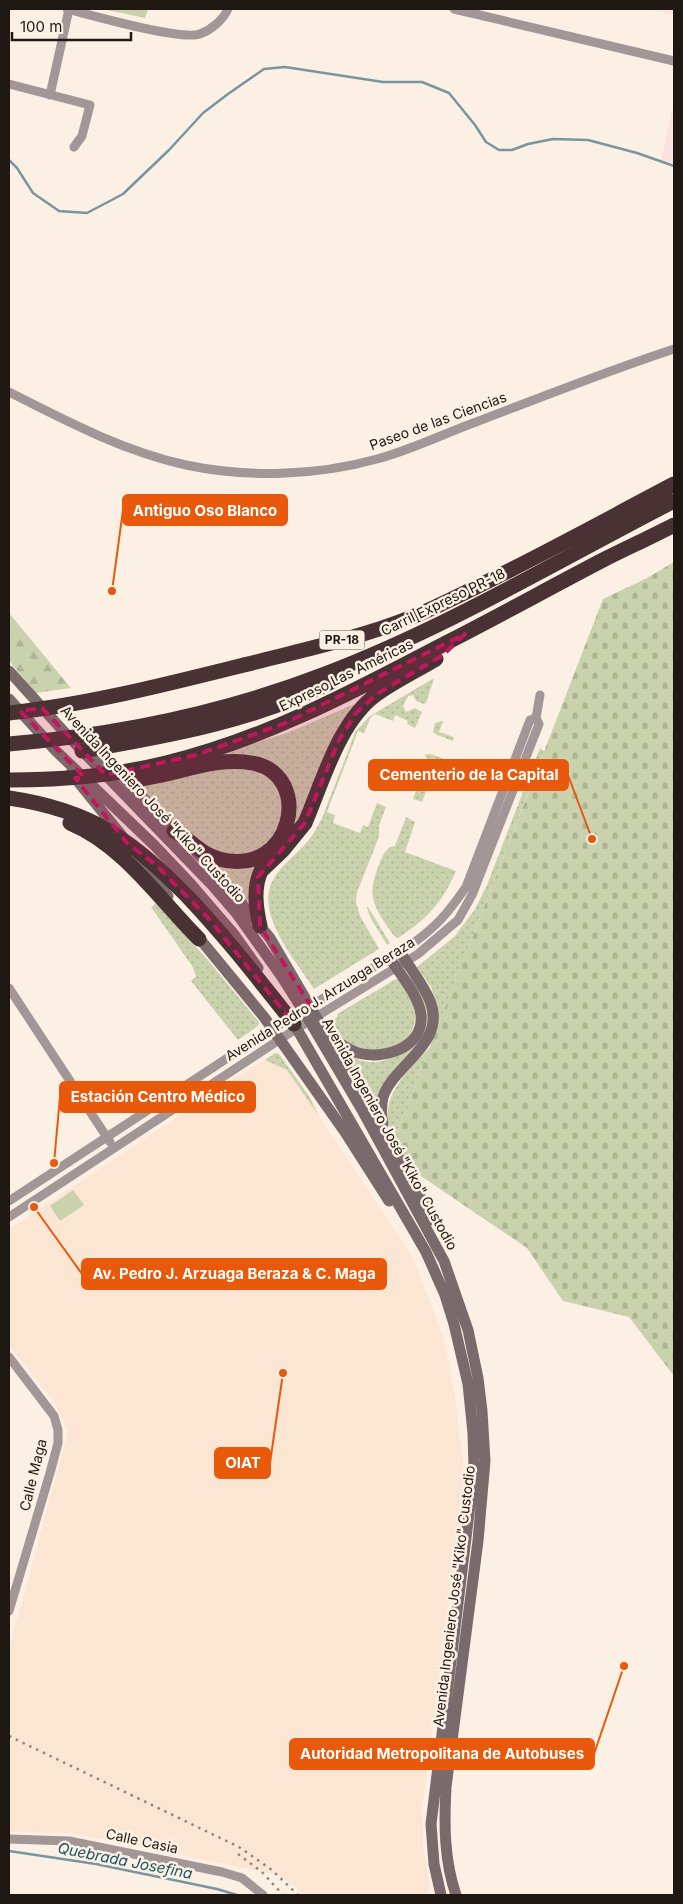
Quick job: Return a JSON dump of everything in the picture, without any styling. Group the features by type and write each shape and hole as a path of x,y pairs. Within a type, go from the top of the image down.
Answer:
{"highway":[{"name":"Expreso Las Américas","path":"10,704 86,702 201,676 323,645 380,628 432,608 674,484"},
{"name":"Carril Expreso PR-18","path":"9,744 106,732 171,720 248,700 327,674 388,648 501,592 674,501"},
{"name":"Expreso Las Américas","path":"9,780 47,780 96,776 137,769 196,755 283,724 338,699 465,634 602,560 674,525"},
{"path":"260,926 256,900 258,877 261,871 298,834 305,823 340,740 353,719 377,694 443,655 465,634"},
{"path":"88,750 181,733 260,711 323,685 388,648"},
{"path":"96,776 123,780 159,776 225,762 250,762 274,773 286,793 289,811 286,827 282,835 272,849 250,860 229,862 216,859 202,853 182,835 174,831"},
{"path":"9,798 24,800 78,815 109,831 156,865 225,938 254,972 286,1033"},
{"path":"9,804 35,810 78,826 118,852 199,939"}],"main road":[{"name":"Avenida Ingeniero José \"Kiko\" Custodio","path":"9,671 49,715 88,750 237,914 306,1015 352,1092 444,1261 468,1330 478,1378 485,1461 481,1516 446,1787 444,1826 446,1855 453,1894"},
{"name":"Avenida Ingeniero José \"Kiko\" Custodio","path":"10,704 190,882 233,933 263,976 286,1033 413,1232 435,1270 454,1324 468,1384 474,1467 466,1546 431,1824 434,1864 441,1895"},
{"path":"88,750 108,761 213,869 260,926 285,962 418,1191 424,1205 428,1231"},
{"path":"56,751 199,939 276,1028 286,1033 385,1196 413,1232"},
{"path":"384,1130 381,1111 384,1096 394,1080 424,1044 431,1029 433,1019 430,1002 401,960 390,958"},
{"path":"320,1022 333,1038 357,1053 372,1056 387,1054 407,1045 418,1034 421,1018 420,1009 401,960"}],"street":[{"path":"50,95 68,9 172,34 198,35 214,26 226,14 228,9"},
{"path":"454,9 674,61"},
{"path":"9,84 90,105 82,136 74,146"},
{"name":"Paseo de las Ciencias","path":"9,392 93,434 148,454 187,465 237,473 316,471 376,460 400,452 674,349"},
{"name":"Avenida Pedro J. Arzuaga Beraza","path":"9,1217 286,1033 327,1010 401,960 439,938 458,920 472,895 539,724 536,718 540,695"},
{"name":"Avenida Pedro J. Arzuaga Beraza","path":"9,1201 276,1028 390,958"},
{"path":"9,988 114,1148"},
{"name":"Calle Maga","path":"9,1357 54,1416 58,1430 58,1443 9,1611"},
{"name":"Calle Casia","path":"9,1839 69,1841 222,1872 242,1878 263,1895"}],"highlighted area":[{"path":"465,634 443,655 377,694 357,712 339,740 305,823 258,877 260,926 311,1006 290,1019 208,918 156,865 127,843 75,778 84,777 20,711 42,708 106,775 196,755 283,724"}],"shaded area":[{"path":"645,9 674,9 674,15"},
{"path":"674,100 674,163 661,161"},
{"path":"265,1060 287,1070 413,1257 444,1339 455,1399 465,1480 422,1809 423,1846 430,1888 427,1893 422,1895 305,1895 279,1875 70,1833 9,1832 9,1649 68,1432 54,1401 9,1346 9,1229"}],"green space":[{"path":"102,9 148,9 145,18"},
{"path":"674,562 674,1376 629,1317 563,1301 527,1248 412,1170 394,1140 603,599 647,578"},
{"path":"9,613 71,688 36,693 9,661"},
{"path":"434,678 426,703 416,701 413,695 408,696 403,706 406,712 415,708 422,712 415,728 407,724 408,721 395,715 393,721 375,714 371,717 364,733 358,731 327,812 335,815 333,823 360,833 363,825 368,827 377,803 386,807 379,826 379,836 357,892 356,902 360,916 379,949 314,989 289,952 273,922 269,908 269,893 273,880 316,829 324,814 355,732 370,716"},
{"path":"357,703 303,819 265,862 253,910 210,858 228,863 281,841 283,780 220,755 221,753 287,733"},
{"path":"443,721 439,732 454,737 453,741 433,732 435,723"},
{"path":"540,748 544,751 437,1029 435,998 431,987 417,967 455,936 475,909 487,885"},
{"path":"430,754 445,759 440,773 434,771 422,802 413,799 428,759 424,755"},
{"path":"208,768 254,769 267,776 279,791 284,814 267,847 239,857 210,851 176,824 138,786"},
{"path":"406,817 415,822 405,852 456,871 433,909 398,938 394,936 378,911 373,896 373,888 374,878 381,859 390,847 395,846"},
{"path":"156,903 207,959 259,1022 258,1026 238,1040 191,981 196,976 192,966 151,907"},
{"path":"367,907 389,944 387,945 370,917"},
{"path":"412,977 426,999 429,1017 424,1037 379,1100 370,1100 341,1052 359,1060 378,1062 393,1057 420,1034 409,979"},
{"path":"398,979 412,1002 415,1021 408,1036 396,1046 379,1051 360,1048 342,1039 328,1022 338,1017 337,1014"},
{"path":"430,1047 394,1140 388,1121 390,1100 401,1080"},
{"path":"275,1053 279,1054 309,1096 319,1116 287,1070 265,1060"},
{"path":"73,1190 84,1205 60,1221 50,1206"}],"waterway":[{"path":"9,160 17,168 33,193 59,211 87,213 123,194 169,150 203,113 228,94 264,69 285,67 383,82 422,82 449,93 486,142 499,150 512,150 528,144 553,139 588,140 637,153 674,166"},
{"name":"Quebrada Josefina","path":"9,1851 96,1864 217,1889 237,1895"}],"railway":[{"path":"9,1736 239,1847 272,1870 298,1895"},
{"path":"238,1854 262,1872 283,1895"}],"place":[{"name":"Antiguo Oso Blanco","path":"112,591"},
{"name":"Cementerio de la Capital","path":"592,839"},
{"name":"Estación Centro Médico","path":"54,1163"},
{"name":"Av. Pedro J. Arzuaga Beraza & C. Maga","path":"34,1207"},
{"name":"OIAT","path":"283,1373"},
{"name":"Autoridad Metropolitana de Autobuses","path":"624,1666"}]}
